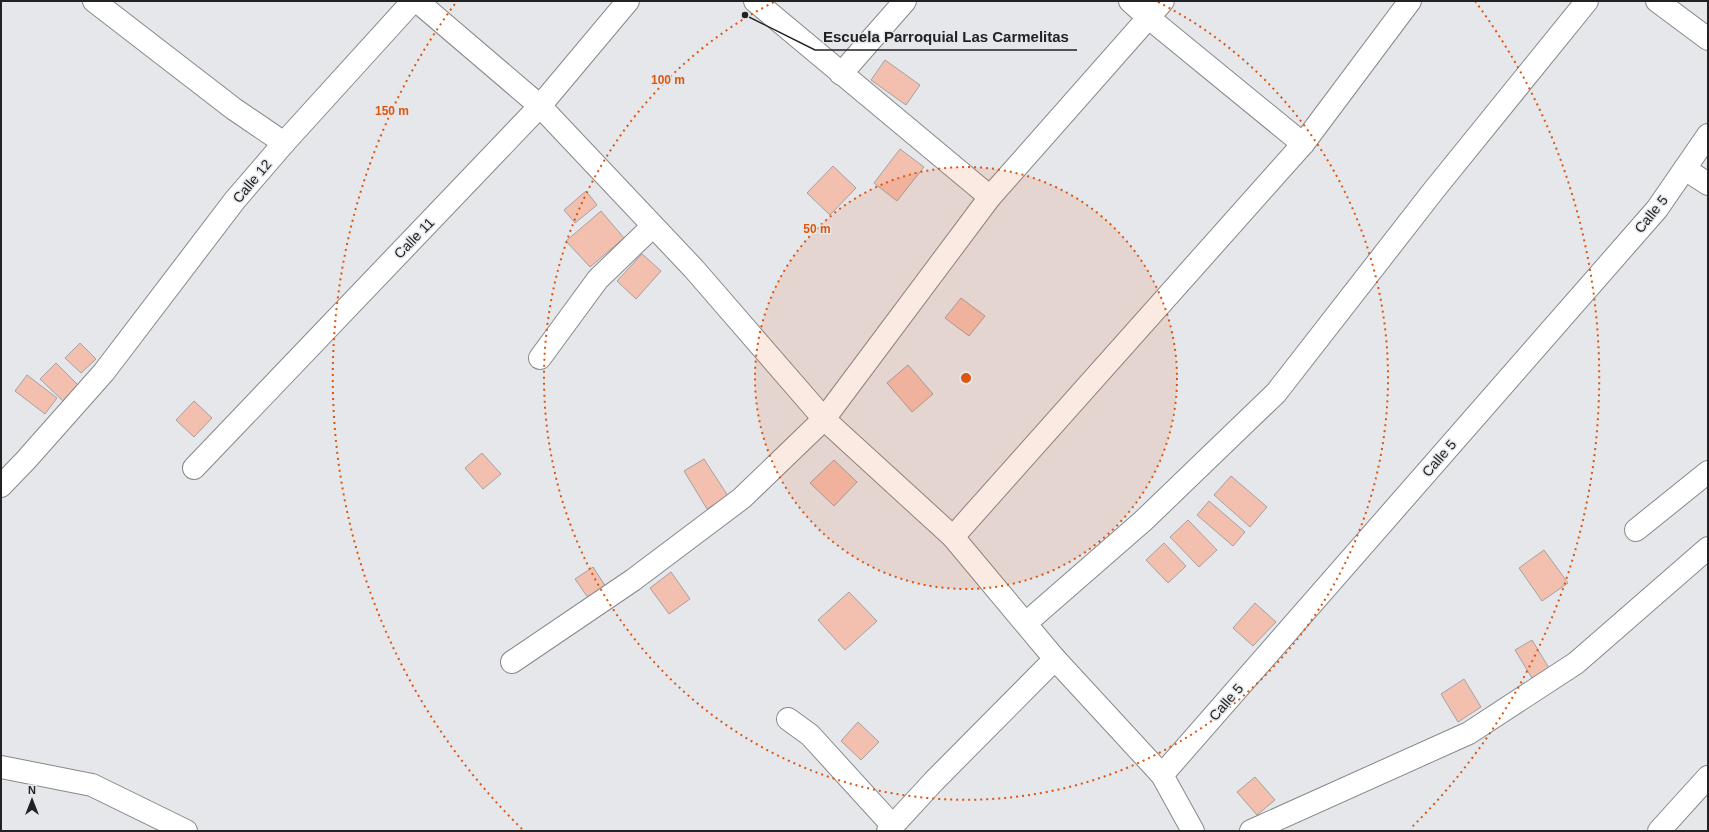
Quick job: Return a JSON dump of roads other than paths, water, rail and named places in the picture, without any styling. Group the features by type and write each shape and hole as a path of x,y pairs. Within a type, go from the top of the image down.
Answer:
{"street":[{"path":"94,1 234,109 284,142"},
{"name":"Calle 12","path":"1,486 104,372 235,200 284,142 413,1"},
{"path":"417,1 540,106 694,269 824,419 953,537 1055,659 1162,775 1193,831"},
{"name":"Calle 11","path":"194,468 540,106 628,1"},
{"path":"755,1 990,197"},
{"path":"842,74 905,1"},
{"path":"1130,1 1303,144"},
{"path":"512,662 634,580 742,498 824,419 990,197 1163,1"},
{"path":"953,537 1303,144 1410,1"},
{"path":"1026,623 1143,521 1276,393 1434,190 1587,1"},
{"path":"1656,1 1708,39"},
{"name":"Calle 5","path":"1162,775 1657,209 1708,135"},
{"path":"1684,169 1708,184"},
{"path":"540,358 598,279 653,226"},
{"path":"1636,530 1708,472"},
{"path":"1251,831 1469,733 1576,663 1708,548"},
{"path":"788,719 810,735 890,828 1055,659"},
{"path":"1,767 92,785 186,831"},
{"path":"1659,831 1708,777"}],"place":[{"name":"Escuela Parroquial Las Carmelitas","path":"745,15"}]}
